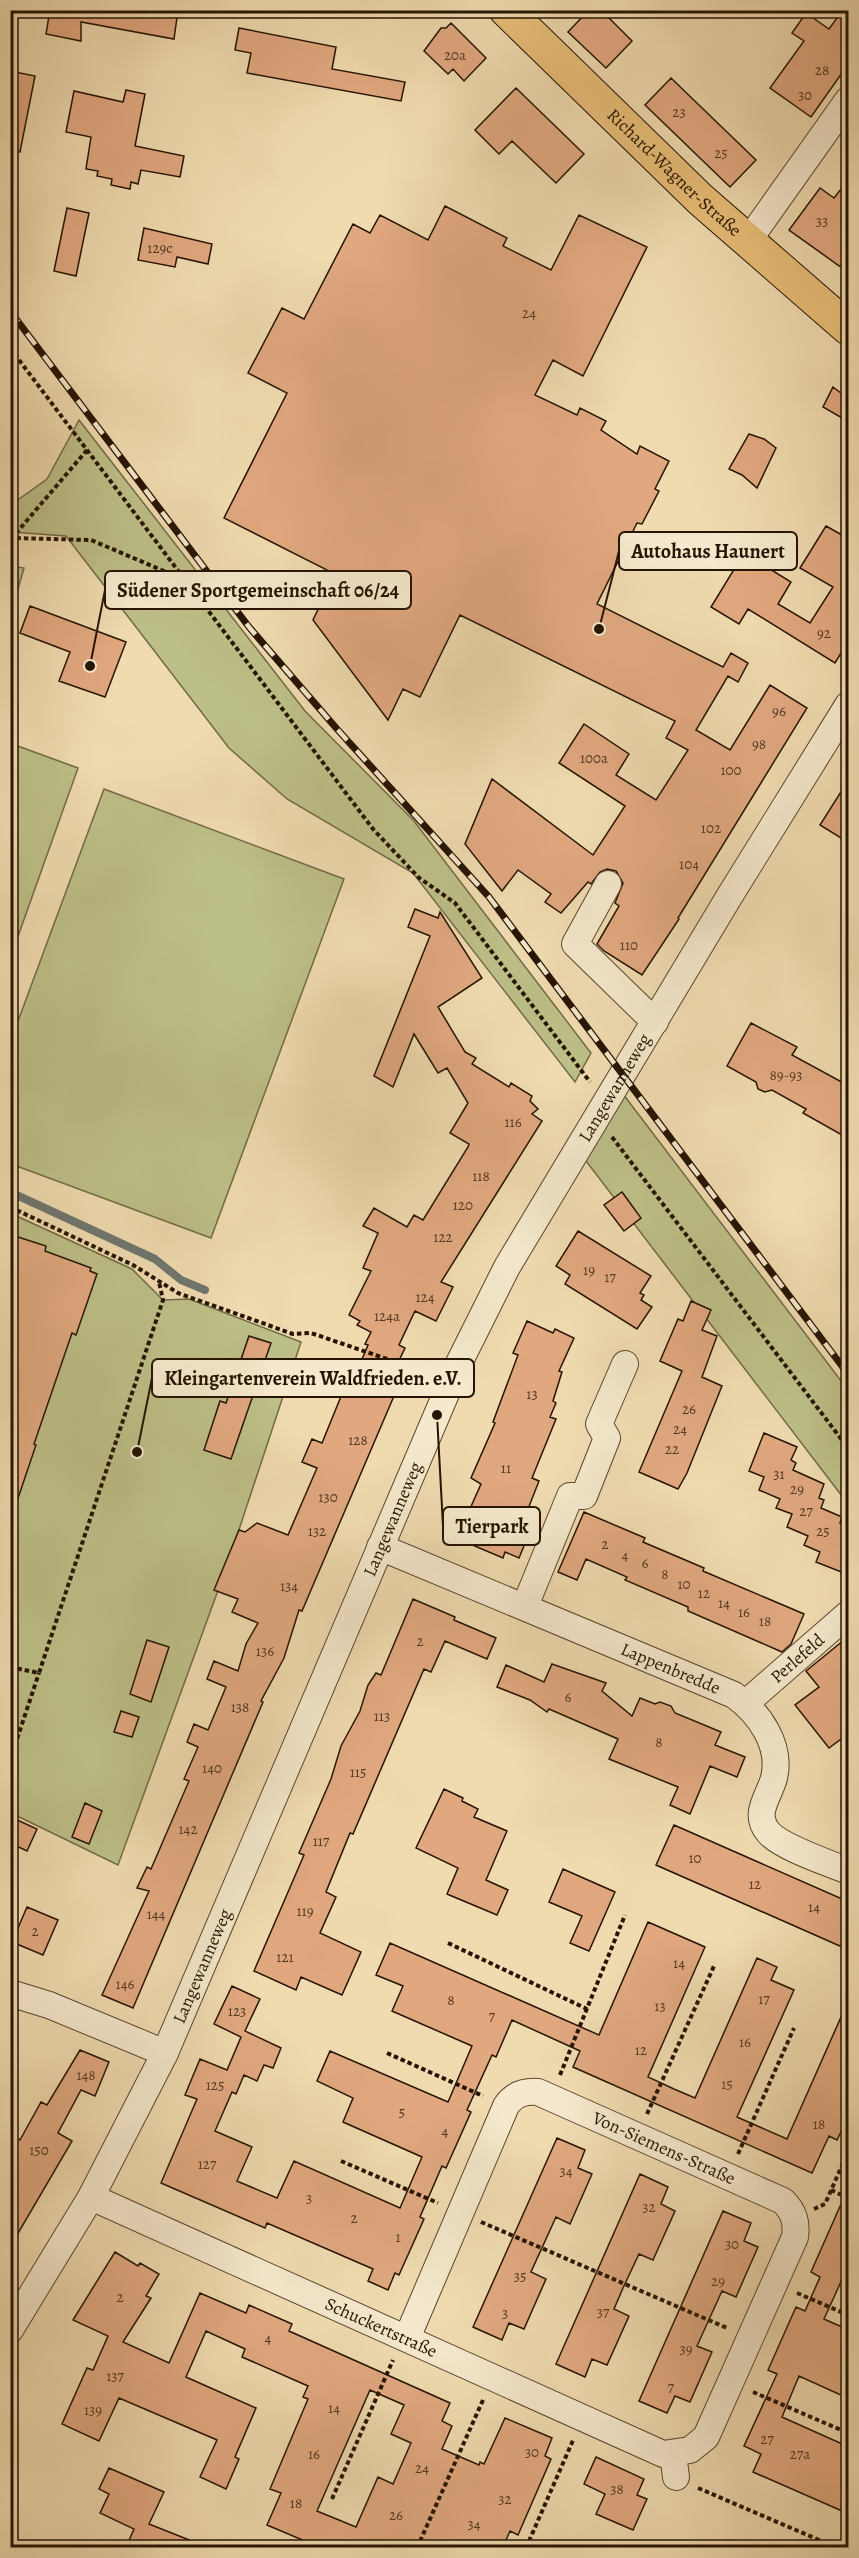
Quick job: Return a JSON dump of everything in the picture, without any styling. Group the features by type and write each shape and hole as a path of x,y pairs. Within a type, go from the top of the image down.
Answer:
{"main road":[{"name":"Richard-Wagner-Straße","path":"514,13 700,199 849,328"}],"street":[{"path":"748,241 849,100"},
{"name":"Langewanneweg","path":"10,2330 91,2197 165,2053 451,1381 507,1267 729,897 849,705"},
{"path":"608,884 575,944 656,1022"},
{"path":"525,1606 570,1496 584,1496 608,1438 599,1424 625,1364"},
{"name":"Lappenbredde","path":"380,1547 735,1695 746,1703 767,1729 776,1761 774,1777 761,1812 763,1824 770,1834 781,1842 849,1871"},
{"name":"Perlefeld","path":"746,1703 849,1614"},
{"path":"10,1994 49,2005 165,2053"},
{"name":"Von-Siemens-Straße","path":"506,2106 510,2100 522,2092 538,2092 783,2201 790,2208 794,2217"},
{"path":"407,2337 506,2106"},
{"name":"Schuckertstraße","path":"91,2197 407,2337 654,2451 675,2465"},
{"path":"675,2465 706,2437 795,2237 794,2217"}],"path":[{"path":"10,348 373,829 418,877 455,903 580,1071 601,1109 849,1448"},
{"path":"87,450 12,538 91,540 187,580"},
{"path":"10,1207 133,1265 178,1293 293,1334 310,1333 451,1381"},
{"path":"10,1760 163,1300 159,1281"},
{"path":"10,1667 39,1673"},
{"path":"551,2098 625,1915"},
{"path":"448,1943 587,2009"},
{"path":"637,2136 714,1966"},
{"path":"728,2177 794,2028"},
{"path":"387,2053 506,2106"},
{"path":"794,2217 825,2204 849,2152"},
{"path":"341,2161 750,2338"},
{"path":"831,2190 849,2198"},
{"path":"775,2283 849,2315"},
{"path":"332,2499 395,2356 407,2337"},
{"path":"417,2547 493,2377"},
{"path":"730,2382 849,2433"},
{"path":"525,2547 583,2419"},
{"path":"675,2465 819,2540 828,2547"}],"green space":[{"path":"79,420 305,711 414,821 591,1053 575,1082 413,873 287,799 229,748 66,536 11,532 11,505 47,479"},
{"path":"10,566 24,568 11,613"},
{"path":"15,745 78,768 11,956 10,756"},
{"path":"104,789 344,879 211,1238 11,1164 11,1040"},
{"path":"623,1094 848,1390 848,1504 583,1157"},
{"path":"10,1213 132,1269 163,1300 189,1299 301,1342 228,1563 118,1865 11,1813"}],"building":[{"path":"50,10 178,10 174,39 81,22 81,41 46,34"},
{"path":"589,10 601,10 632,41 606,68 568,32"},
{"path":"843,10 849,10 849,63 811,117 770,88 804,41 792,33 806,13 829,29"},
{"path":"451,23 486,58 464,81 453,69 448,74 424,51 441,28 446,28"},
{"path":"239,28 336,47 332,69 405,82 401,101 247,73 251,53 235,50"},
{"path":"10,71 35,76 20,152 10,151"},
{"path":"671,78 756,160 730,187 645,105"},
{"path":"516,88 584,154 556,183 512,141 499,154 475,130"},
{"path":"126,90 145,94 135,146 184,156 180,177 141,170 138,184 131,182 130,189 111,185 112,179 97,176 98,171 86,169 91,137 66,132 74,91 123,102"},
{"path":"849,179 849,273 789,230 820,188 834,198"},
{"path":"445,206 507,238 503,246 551,270 579,215 647,247 583,376 553,360 535,395 577,415 580,408 606,421 601,430 637,454 640,446 669,461 655,489 659,491 642,524 637,523 597,604 723,667 731,653 748,663 738,682 728,676 696,730 730,750 770,685 807,708 679,919 642,975 597,944 619,906 615,903 623,883 616,871 607,869 600,872 591,884 588,882 561,913 545,902 551,894 518,870 502,891 465,844 492,779 593,855 625,806 559,763 584,724 629,754 616,775 656,800 688,750 666,738 675,721 460,615 420,697 403,689 388,720 313,620 335,574 224,518 287,393 248,373 282,308 304,319 353,224 370,233 380,215 428,240"},
{"path":"67,208 89,213 76,276 54,271"},
{"path":"144,228 212,244 208,264 177,257 175,267 138,260"},
{"path":"833,387 849,399 849,422 823,407"},
{"path":"749,434 764,439 776,448 757,488 742,475 729,469"},
{"path":"826,526 849,539 849,640 835,663 748,609 739,624 711,607 744,553 791,582 778,604 810,623 833,587 800,568"},
{"path":"30,606 126,642 105,697 59,681 70,652 20,633"},
{"path":"849,779 849,843 820,825"},
{"path":"415,909 438,918 440,912 482,978 438,1007 465,1052 476,1058 472,1064 509,1087 511,1083 532,1096 530,1101 538,1109 532,1114 542,1121 441,1282 453,1287 436,1321 415,1311 399,1345 405,1348 394,1371 403,1375 302,1611 299,1610 284,1658 261,1701 263,1702 133,2008 102,1995 149,1891 137,1888 147,1867 151,1869 189,1781 184,1779 198,1747 187,1742 194,1724 208,1730 226,1687 207,1679 214,1661 238,1671 246,1644 258,1623 232,1612 238,1599 214,1590 239,1530 245,1532 257,1523 288,1535 317,1468 302,1462 312,1439 322,1443 344,1389 349,1392 371,1332 357,1325 360,1321 349,1315 371,1271 363,1268 378,1233 363,1226 374,1208 407,1227 414,1215 423,1220 469,1144 450,1133 468,1103 447,1068 438,1073 414,1034 393,1087 374,1076 430,936 408,927"},
{"path":"751,1023 797,1047 792,1055 849,1086 849,1139 803,1113 806,1109 772,1090 765,1092 758,1089 756,1082 727,1066"},
{"path":"622,1192 641,1218 624,1231 604,1205"},
{"path":"578,1231 651,1276 640,1293 644,1295 641,1300 652,1307 637,1329 565,1284 570,1275 556,1266"},
{"path":"18,1237 46,1246 45,1251 91,1268 90,1271 97,1274 76,1335 72,1333 14,1510 10,1509 10,1259"},
{"path":"691,1301 711,1310 702,1330 717,1336 702,1377 722,1386 687,1473 678,1489 639,1472 682,1371 660,1361 678,1319 683,1321"},
{"path":"527,1321 553,1333 555,1329 574,1338 559,1371 562,1372 553,1401 556,1403 550,1417 556,1419 532,1478 539,1481 528,1509 533,1511 521,1539 526,1541 519,1558 505,1552 503,1558 463,1541 475,1513 469,1511 481,1484 471,1478 495,1423 493,1422 518,1355 513,1353"},
{"path":"249,1336 271,1343 231,1459 204,1450 220,1401 226,1403"},
{"path":"764,1433 797,1447 791,1460 796,1463 793,1470 824,1484 819,1498 824,1500 821,1508 842,1517 840,1523 849,1527 849,1575 816,1562 820,1552 804,1545 808,1536 787,1527 792,1514 776,1508 780,1499 759,1490 764,1477 749,1471"},
{"path":"584,1512 645,1538 643,1542 704,1568 703,1571 804,1614 791,1644 782,1652 688,1611 688,1607 625,1580 627,1577 586,1559 577,1580 558,1572"},
{"path":"413,1599 496,1638 487,1659 445,1641 431,1672 424,1669 326,1892 336,1897 320,1933 361,1952 342,1995 301,1977 296,1990 254,1971 304,1855 299,1853 331,1779 341,1746 360,1711 368,1685 376,1673 381,1675"},
{"path":"849,1636 849,1733 829,1748 795,1705 819,1687 806,1671"},
{"path":"147,1640 169,1647 151,1702 130,1694"},
{"path":"552,1664 606,1683 602,1691 632,1716 640,1698 655,1704 660,1702 671,1706 675,1713 721,1732 715,1745 745,1757 737,1777 710,1766 690,1814 670,1805 678,1787 609,1759 618,1739 549,1709 547,1712 530,1700 497,1687 506,1665 544,1682"},
{"path":"121,1711 139,1717 132,1737 114,1732"},
{"path":"444,1789 463,1798 462,1801 478,1809 474,1817 507,1831 486,1880 508,1890 497,1915 447,1894 458,1868 416,1848"},
{"path":"85,1803 102,1811 89,1844 72,1837"},
{"path":"15,1819 37,1829 27,1851 10,1843 10,1829"},
{"path":"674,1825 849,1902 849,1950 656,1865"},
{"path":"563,1869 615,1892 589,1951 570,1943 582,1916 549,1902"},
{"path":"27,1907 58,1920 43,1955 12,1942"},
{"path":"648,1922 705,1947 648,2077 695,2098 757,1958 777,1967 771,1980 794,1990 737,2117 787,2139 849,1999 849,2115 837,2140 829,2136 812,2173 573,2067 580,2051 512,2020 496,2057 492,2055 467,2110 471,2112 446,2168 442,2166 420,2217 424,2219 399,2275 395,2273 388,2290 368,2281 373,2269 267,2223 265,2228 161,2183 197,2099 185,2095 200,2059 227,2070 241,2037 214,2024 232,1986 260,1999 245,2031 281,2048 273,2068 264,2065 257,2081 244,2075 236,2094 232,2092 215,2131 252,2147 237,2181 277,2198 294,2161 400,2208 422,2157 343,2122 353,2098 317,2081 330,2051 448,2102 472,2046 392,2011 403,1986 376,1975 390,1943 599,2035"},
{"path":"80,2050 109,2062 95,2096 81,2090 58,2133 72,2141 10,2247 10,2134 20,2140 41,2102 47,2105"},
{"path":"557,2138 585,2150 578,2168 592,2174 570,2224 556,2217 531,2272 546,2279 524,2329 509,2323 502,2340 473,2327"},
{"path":"640,2174 668,2187 661,2204 675,2211 653,2260 639,2254 623,2288 614,2309 629,2316 607,2365 592,2359 585,2377 556,2364"},
{"path":"849,2186 849,2264 824,2319 849,2330 849,2383 843,2396 799,2376 782,2417 849,2447 849,2514 753,2472 761,2454 744,2446 777,2374 768,2370 796,2307 805,2311 820,2277 811,2272"},
{"path":"723,2211 751,2223 744,2241 758,2247 736,2297 722,2291 697,2346 712,2352 690,2402 675,2396 667,2413 639,2401"},
{"path":"115,2252 138,2266 140,2263 159,2274 146,2296 151,2298 123,2342 169,2363 200,2293 246,2313 249,2305 292,2324 289,2331 450,2403 442,2421 452,2426 442,2449 479,2465 480,2462 484,2464 505,2418 552,2438 545,2456 551,2459 518,2535 510,2531 503,2547 319,2547 267,2525 281,2493 270,2489 308,2399 303,2397 308,2386 242,2357 245,2349 206,2331 186,2377 256,2408 235,2457 239,2459 226,2489 200,2477 217,2440 119,2398 99,2441 62,2424 87,2368 93,2370 108,2336 73,2320","holes":["370,2390 404,2405 391,2434 411,2443 393,2484 378,2477 356,2527 317,2511"]},
{"path":"596,2457 644,2479 637,2495 647,2499 633,2530 596,2514 605,2494 584,2484"},
{"path":"109,2468 164,2492 149,2524 207,2547 126,2547 134,2529 100,2513 109,2494 99,2489"}],"waterway":[{"path":"10,1192 155,1259 181,1280 205,1290"}],"railway":[{"path":"10,311 249,627 337,729 489,897 848,1374"}],"place":[{"name":"Autohaus Haunert","path":"599,629"},
{"name":"Südener Sportgemeinschaft 06/24","path":"90,666"},
{"name":"Tierpark","path":"437,1415"},
{"name":"Kleingartenverein Waldfrieden. e.V.","path":"137,1452"}]}
